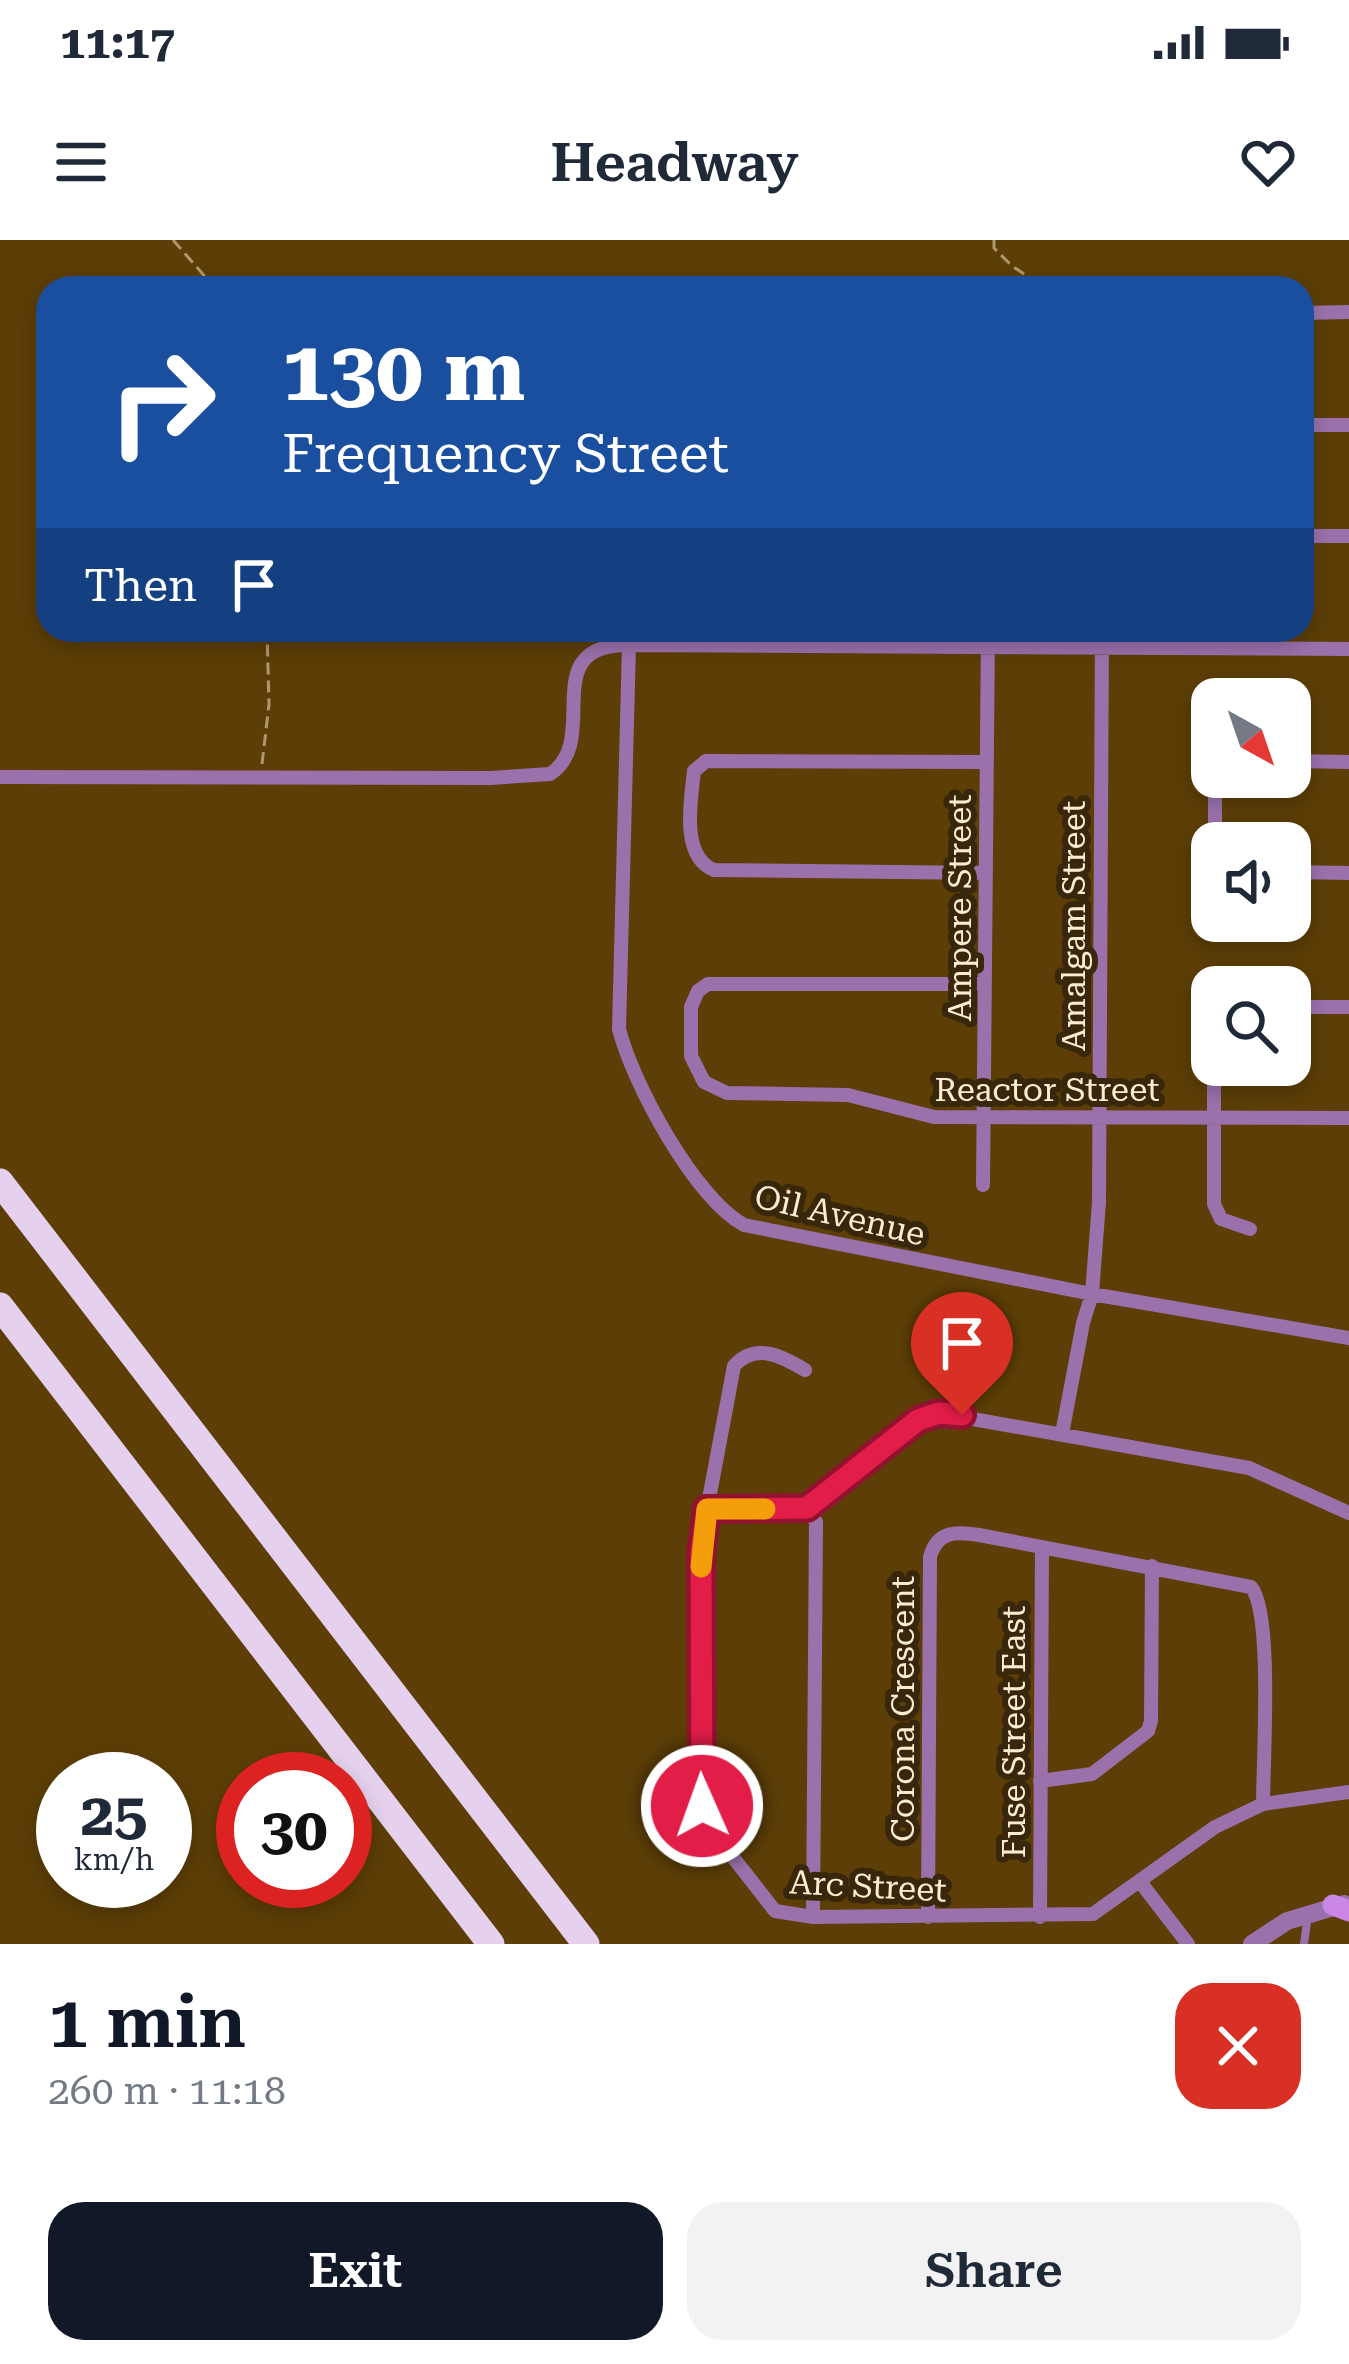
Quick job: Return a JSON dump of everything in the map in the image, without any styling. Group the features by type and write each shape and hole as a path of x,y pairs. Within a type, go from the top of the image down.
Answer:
{"highway":[{"path":"0,1182 586,1944"},
{"path":"0,1306 491,1944"}],"street":[{"path":"1314,313 1349,312"},
{"path":"1314,424 1349,425"},
{"path":"1314,536 1349,536"},
{"name":"Ampere Street","path":"983,1185 988,642"},
{"name":"Amalgam Street","path":"1062,1434 1083,1322 1093,1294 1100,1118 1102,642"},
{"path":"0,777 550,774 569,753 574,680 581,662 596,650 628,645 1349,650"},
{"name":"Oil Avenue","path":"628,645 619,1029 636,1076 704,1191 725,1213 753,1228 1349,1338"},
{"path":"986,762 706,761 694,771 692,803 695,854 714,870 986,873"},
{"path":"1311,761 1349,762"},
{"path":"1311,872 1349,873"},
{"name":"Reactor Street","path":"985,984 714,983 695,995 692,1064 704,1082 721,1092 848,1095 916,1115 1349,1118"},
{"path":"1311,1007 1349,1007"},
{"path":"1214,1086 1215,1209 1230,1225 1250,1229"},
{"name":"Arc Street","path":"805,1370 772,1354 749,1354 736,1361 701,1553 702,1806 714,1833 772,1908 783,1915 813,1917 1093,1914 1215,1827 1262,1804 1349,1792"},
{"path":"707,1509 807,1508 910,1426 949,1413 1249,1468 1349,1514"},
{"path":"807,1508 816,1522 813,1917"},
{"name":"Corona Crescent","path":"928,1917 932,1550 942,1537 955,1532 1237,1581 1258,1595 1263,1635 1262,1804"},
{"name":"Fuse Street East","path":"1040,1917 1042,1546"},
{"path":"1040,1781 1092,1774 1148,1731 1152,1566"},
{"path":"1141,1882 1188,1944"},
{"path":"1252,1944 1309,1913 1344,1907"}],"lane":[{"path":"1304,1944 1309,1913"}],"path":[{"path":"173,240 204,276"},
{"path":"994,240 994,248 1027,276"},
{"path":"260,778 269,704 267,642"}],"slow traffic":[{"path":"701,1567 707,1509 765,1509"}],"route":[{"path":"702,1806 701,1553 707,1509 807,1508 918,1420 939,1413 962,1415"}]}
